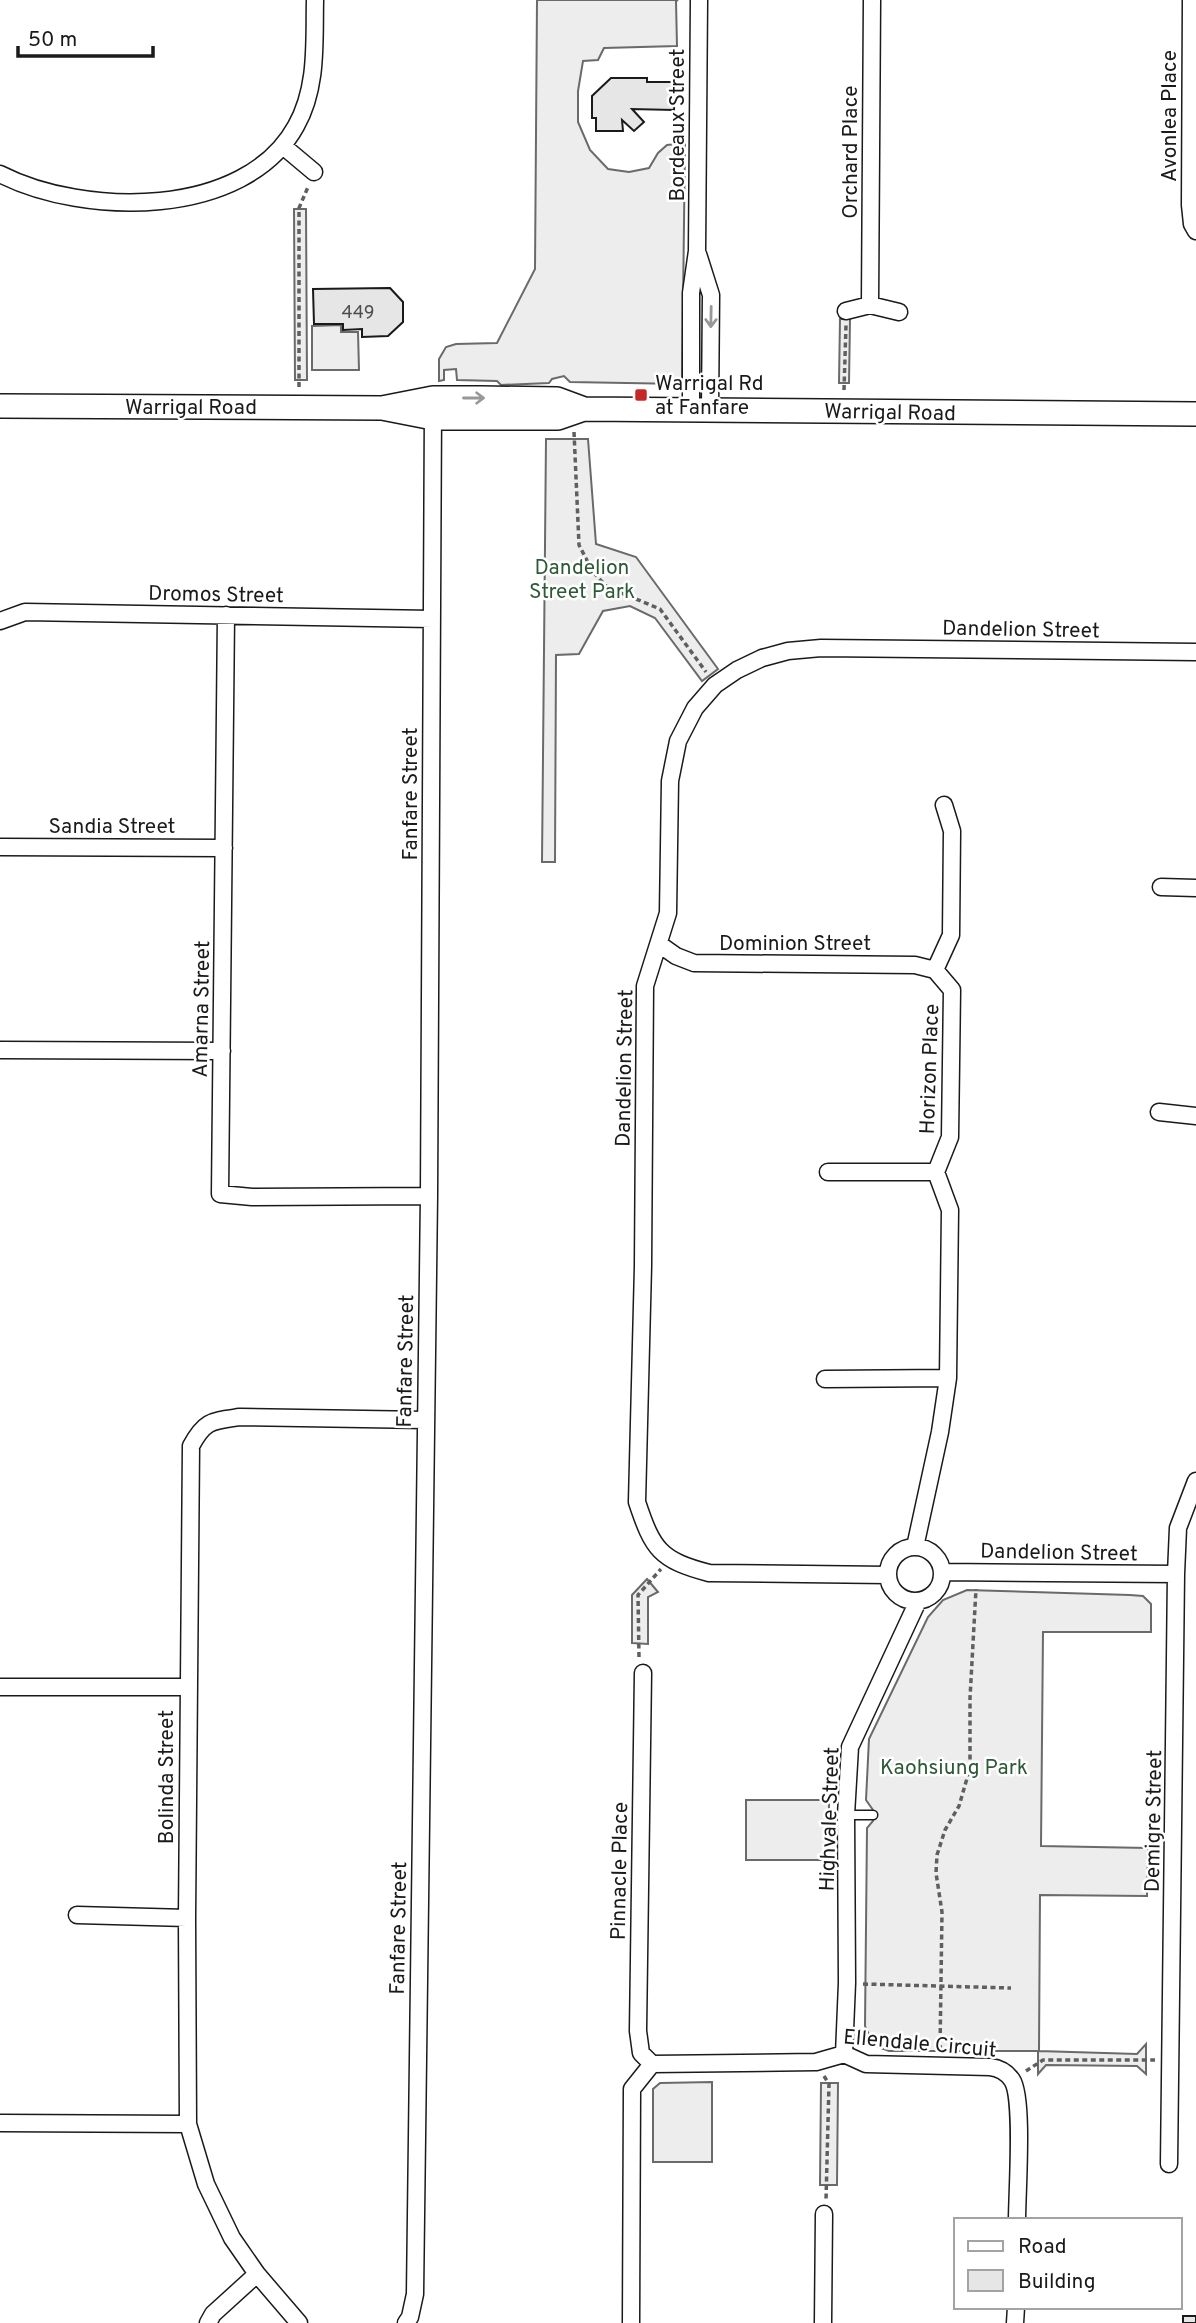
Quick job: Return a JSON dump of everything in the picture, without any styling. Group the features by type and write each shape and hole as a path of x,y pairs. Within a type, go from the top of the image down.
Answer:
{"main road":[{"name":"Warrigal Road","path":"0,406 433,408 558,418 584,409 1196,414"}],"street":[{"path":"0,174 49,192 103,201 151,203 191,196 240,180 283,146 297,124 310,92 314,61 314,0"},
{"name":"Bordeaux Street","path":"699,0 698,251 711,295 701,410"},
{"name":"Orchard Place","path":"870,305 872,0"},
{"name":"Avonlea Place","path":"1191,0 1189,181 1195,226"},
{"path":"283,146 314,172"},
{"path":"846,311 870,305 899,312"},
{"name":"Fanfare Street","path":"406,2323 415,2294 429,1196 433,408"},
{"name":"Dromos Street","path":"0,621 25,612 432,619"},
{"name":"Amarna Street","path":"226,615 220,1194 429,1196"},
{"name":"Dandelion Street","path":"669,1559 648,1534 638,1502 645,986 668,913 670,781 678,741 695,708 715,685 737,670 762,658 788,651 821,648 1196,652"},
{"path":"935,970 951,935 952,831 944,805"},
{"name":"Sandia Street","path":"0,847 224,848"},
{"path":"1161,887 1196,888"},
{"name":"Dominion Street","path":"659,944 694,963 915,965 935,970"},
{"name":"Horizon Place","path":"935,970 952,990 950,1137 936,1172"},
{"path":"0,1050 222,1051"},
{"path":"1159,1112 1196,1116"},
{"path":"828,1172 936,1172 950,1210 948,1378 940,1432 915,1547"},
{"path":"825,1379 948,1378"},
{"name":"Bolinda Street","path":"299,2323 257,2274 232,2238 206,2184 188,2124 191,1446 200,1430 214,1421 240,1417 425,1420"},
{"name":"Demigre Street","path":"1169,2164 1176,1574 1178,1528 1196,1481"},
{"path":"908,1547 915,1547 935,1555 942,1572 939,1588 933,1595 918,1601 898,1595 891,1588 888,1575 890,1562 896,1555 908,1547"},
{"path":"669,1559 709,1573 888,1575"},
{"name":"Dandelion Street","path":"942,1572 1176,1574"},
{"name":"Highvale Street","path":"844,2054 849,1747 918,1601"},
{"name":"Pinnacle Place","path":"643,1673 638,2031 641,2053 652,2064"},
{"path":"0,1686 188,1687"},
{"path":"77,1915 187,1918"},
{"name":"Ellendale Circuit","path":"652,2064 817,2062 844,2054 866,2064 1002,2069 1012,2080 1019,2102 1017,2218"},
{"path":"631,2323 632,2090 652,2064"},
{"path":"0,2123 188,2124"},
{"path":"823,2323 824,2214"},
{"path":"208,2323 213,2314 257,2274"}],"lane":[{"path":"846,1815 873,1815"}],"path":[{"path":"299,407 299,208 314,172"},
{"path":"844,390 846,311"},
{"path":"574,432 579,545 593,572 607,587 660,609 715,685"},
{"path":"643,1673 639,1655 638,1595 669,1559"},
{"path":"939,2066 943,1912 936,1873 937,1855 945,1830 959,1806 970,1769 970,1698 976,1573"},
{"path":"847,1983 1011,1988"},
{"path":"1012,2080 1043,2060 1171,2061"},
{"path":"817,2062 829,2084 828,2195 824,2214"}],"shaded area":[{"path":"537,0 678,0 677,46 604,48 598,60 583,61 578,91 578,122 590,150 608,169 629,172 649,168 658,153 667,145 685,143 682,384 570,382 564,376 552,379 549,383 501,385 497,381 457,380 456,369 444,370 444,380 439,381 439,359 446,347 456,344 497,343 535,269"},
{"path":"294,209 306,209 307,380 295,380"},
{"path":"840,319 850,319 849,383 839,383"},
{"path":"341,325 341,332 358,332 359,370 312,370 312,326"},
{"name":"Dandelion Street Park","path":"546,439 588,439 596,544 636,557 718,669 702,681 655,618 630,606 603,611 579,654 556,655 555,862 542,862"},
{"path":"647,1579 658,1592 648,1597 648,1644 632,1643 632,1595"},
{"name":"Kaohsiung Park","path":"967,1590 1130,1595 1143,1596 1151,1604 1151,1632 1043,1632 1041,1846 1148,1848 1147,1896 1040,1895 1039,2051 1137,2054 1146,2044 1146,2074 1137,2066 1046,2065 1038,2074 1038,2051 889,2051 878,2047 865,2026 867,1828 873,1821 873,1810 866,1800 869,1739 928,1617 943,1600"},
{"path":"746,1800 829,1800 829,1860 746,1860"},
{"path":"712,2082 712,2162 653,2162 653,2089 660,2083"},
{"path":"821,2083 838,2083 837,2185 820,2185"}],"building":[{"path":"611,78 647,78 647,82 675,82 674,110 632,109 644,122 634,131 622,120 623,131 596,131 596,118 592,118 592,96"},
{"path":"390,288 403,302 403,322 388,336 362,337 362,329 343,330 343,324 314,324 313,289"},
{"path":"1183,2316 1196,2316 1196,2323 1183,2323"}],"place":[{"name":"Warrigal Rd at Fanfare","path":"641,395"}]}
